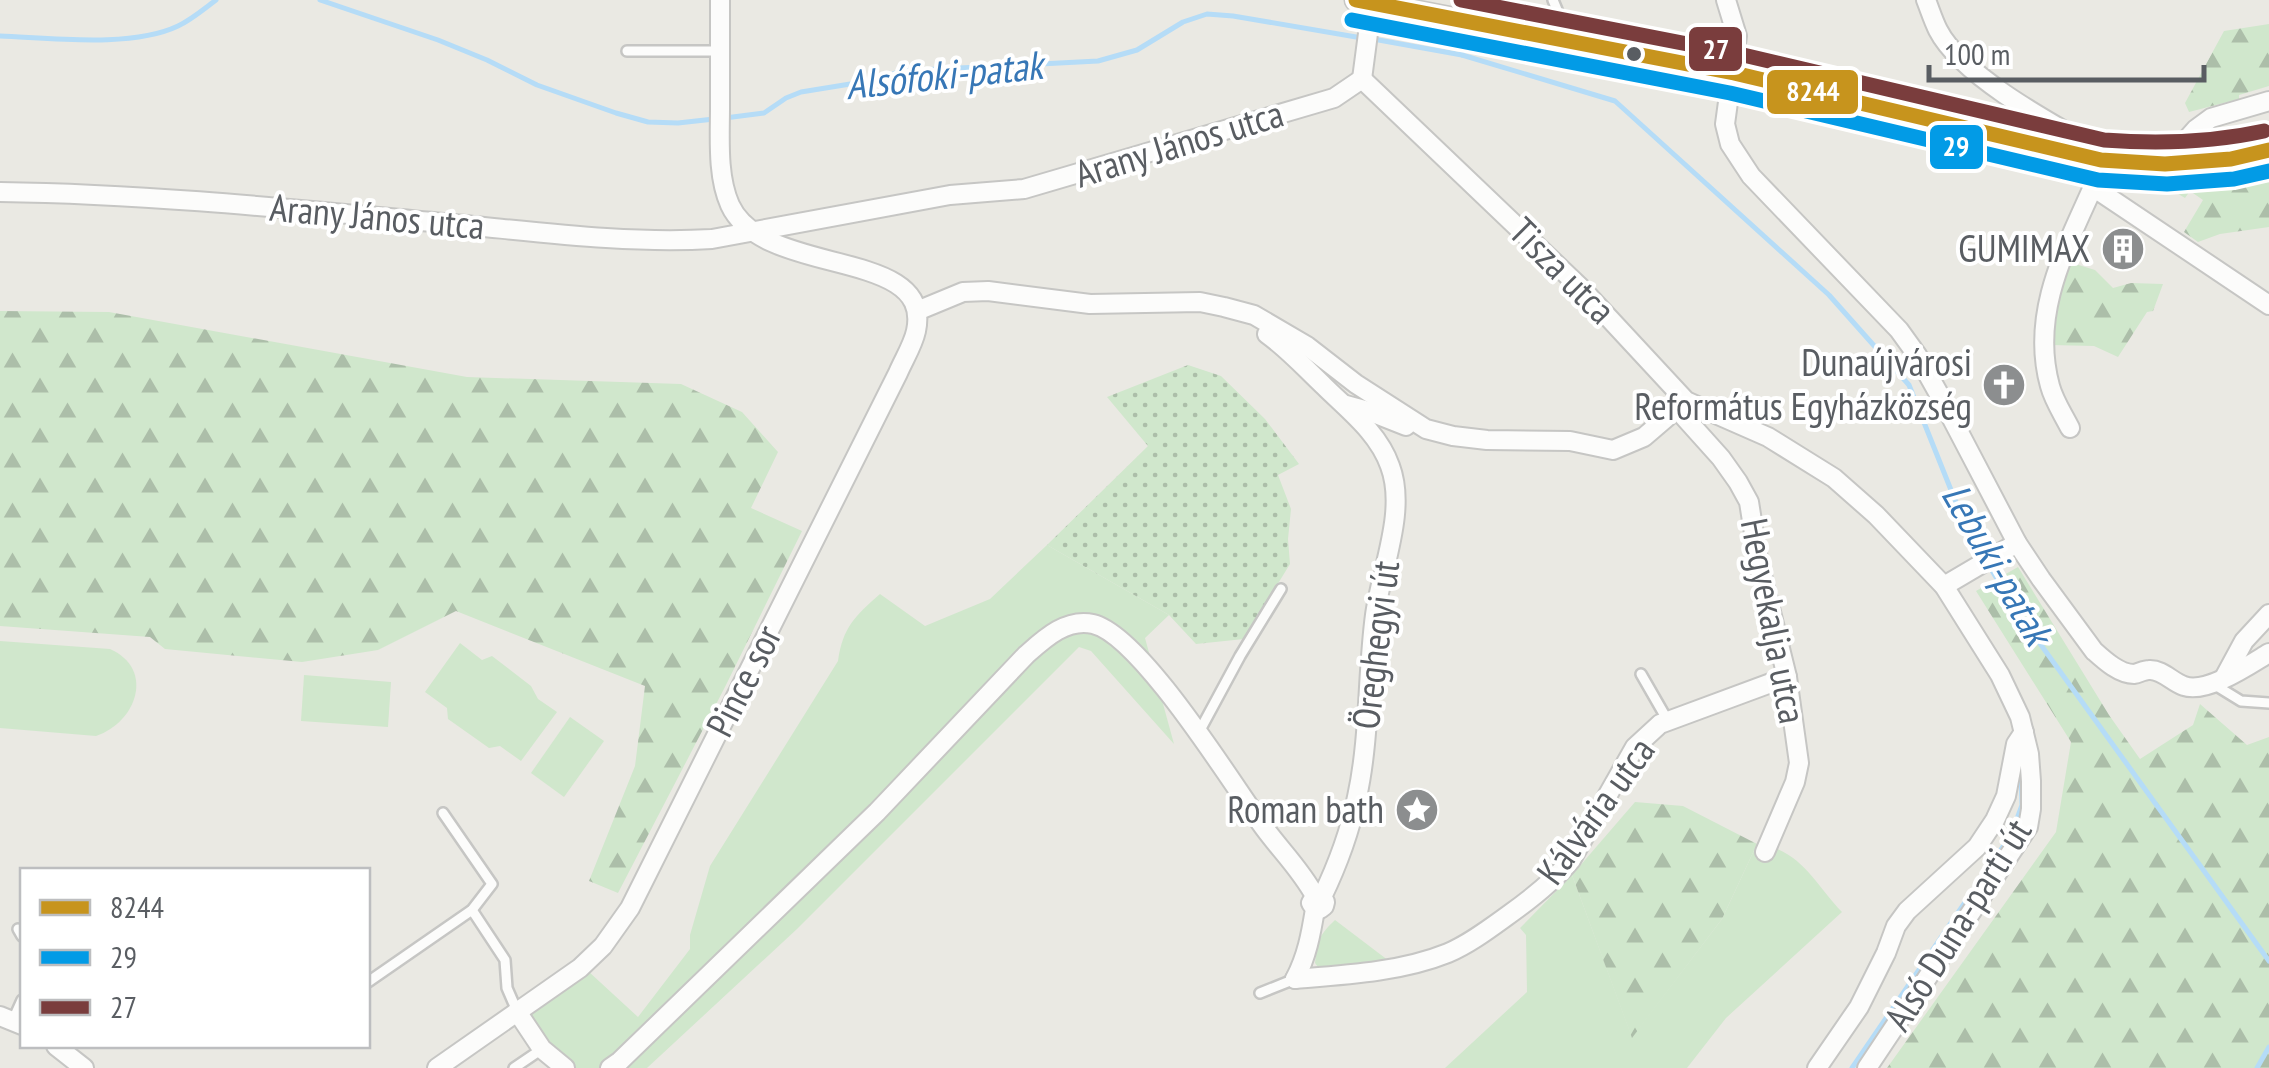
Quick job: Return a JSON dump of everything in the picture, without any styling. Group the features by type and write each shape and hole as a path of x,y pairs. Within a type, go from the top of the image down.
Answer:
{"street":[{"path":"720,0 723,179 730,206 743,224 775,245 880,274 901,285 917,312"},
{"path":"1726,0 1737,36 1726,124 1730,144 1751,176 1899,330 1917,355 1940,396 2009,548 2104,660 2132,674 2150,670 2187,688 2196,688 2219,681 2269,653"},
{"path":"1926,0 1939,32 1965,64 1989,84 2110,160"},
{"path":"1362,79 1366,8 1475,22 1734,72 2110,160 2165,164 2232,159 2269,150"},
{"name":"Arany János utca","path":"0,192 193,200 680,241 753,232 950,195 1037,186 1334,98 1362,79"},
{"name":"Tisza utca","path":"1362,79 1582,289 1681,405 1768,437 1834,478 1876,514 1944,586 2005,684 2022,724"},
{"path":"2165,164 2211,118 2269,100"},
{"path":"2070,428 2050,385 2044,327 2048,299 2057,267 2093,187 2110,160"},
{"path":"2093,187 2269,305"},
{"name":"Öreghegyi út","path":"917,312 963,292 988,291 1090,304 1200,302 1224,307 1254,315 1307,346 1356,384 1426,429"},
{"name":"Öreghegyi út","path":"1224,307 1291,352 1359,418 1391,467 1395,489 1395,517 1375,614 1357,798 1335,870 1317,901 1310,941 1296,979"},
{"name":"Pince sor","path":"437,1068 580,968 603,946 630,908 898,372 916,330 917,312"},
{"name":"Öreghegyi út","path":"1343,404 1426,429"},
{"path":"1426,429 1488,440 1570,441 1613,450 1644,437 1681,405"},
{"name":"Hegyekalja utca","path":"1681,405 1749,502 1786,677 1798,763 1795,782 1764,852"},
{"path":"1944,586 2009,548"},
{"path":"2219,681 2244,641 2269,614"},
{"path":"610,1068 698,988 877,812 1026,655 1051,634 1074,623 1091,623 1111,631 1129,646 1158,680 1263,828 1298,866 1317,901"},
{"name":"Kálvária utca","path":"1296,979 1340,976 1424,960 1458,948 1516,910 1558,876 1635,747 1660,724 1786,677"},
{"path":"1817,1068 1859,1007 1896,926 1907,911 1977,848 1995,820 2006,796 2022,724"},
{"name":"Alsó Duna-parti út","path":"1867,1068 2028,827 2031,781 2022,724"},
{"path":"518,1013 542,1049 565,1068"},
{"path":"59,1048 84,1068"}],"lane":[{"path":"1475,22 1479,0"},
{"path":"1552,0 1565,30 1563,40"},
{"path":"627,51 720,51"},
{"path":"1198,735 1281,589"},
{"path":"1641,674 1668,721"},
{"path":"2219,681 2240,701 2269,703"},
{"path":"370,981 472,910 492,884 443,813"},
{"path":"472,910 505,960 507,988 518,1013"},
{"path":"1260,993 1296,979"},
{"path":"514,1068 542,1049"}],"green space":[{"path":"2269,24 2269,86 2239,95 2239,99 2189,112 2185,103 2224,31"},
{"path":"2269,170 2269,227 2220,234 2198,242 2184,232 2203,200 2190,191 2185,198 2160,183 2163,179 2216,179"},
{"path":"2069,262 2095,270 2113,288 2131,283 2163,284 2153,311 2147,312 2118,357 2094,346 2050,345 2053,316"},
{"path":"0,311 109,312 467,377 681,384 742,412 778,452 751,508 802,531 618,893 589,881 635,766 645,686 456,611 378,650 302,662 165,649 150,637 0,626"},
{"path":"1188,365 1221,376 1265,419 1299,464 1278,475 1291,509 1290,564 1244,639 1196,644 1169,615 1047,545 1148,446 1107,397"},
{"path":"1047,545 1169,615 1145,638 1174,744 1091,651 1079,647 797,929 647,1068 550,1068 558,1062 527,1013 588,971 638,1017 690,949 690,935 710,866 838,661 847,631 864,609 880,594 925,626 990,599"},
{"path":"2018,567 2140,759 2193,725 2200,704 2247,745 2269,737 2269,1068 1887,1068 2056,832 2071,742 1976,591"},
{"path":"0,641 110,649 133,669 135,695 130,708 110,729 96,736 0,728"},
{"path":"460,643 482,660 492,656 557,712 521,761 500,746 489,748 448,719 447,708 425,692"},
{"path":"304,675 391,682 388,727 301,721"},
{"path":"570,717 604,741 564,797 531,773"},
{"path":"1635,802 1683,806 1757,844 1722,919 1632,1038 1572,875"},
{"path":"1757,844 1785,852 1796,860 1842,912 1726,1018 1687,1068 1445,1068 1527,992 1526,935 1520,928 1572,875 1632,1037 1722,919"},
{"path":"1335,920 1393,964 1322,972 1315,963 1318,944"}],"waterway":[{"name":"Alsófoki-patak","path":"0,36 91,40 138,37 178,26 216,0"},
{"name":"Alsófoki-patak","path":"320,0 438,40 537,85 616,113 648,122 714,119"},
{"name":"Alsófoki-patak","path":"725,118 764,113 801,92 881,79 900,71 1098,61 1137,50 1183,22 1207,14 1362,38"},
{"name":"Alsófoki-patak","path":"1373,39 1462,55"},
{"name":"Lebuki-patak","path":"1463,42 1462,55 1615,101 1829,295 1909,385 1955,500 2015,609 2269,961"},
{"path":"1852,1068 2011,835 2022,805 2021,770"},
{"name":"Lebuki-patak","path":"2257,1068 2269,1047"}],"transit line":[{"name":"8244","path":"1356,0 1734,73 2101,160 2165,164 2231,159 2269,150"},
{"name":"27","path":"1461,0 1739,54 2104,140 2184,142 2264,131"},
{"name":"29","path":"1352,20 1730,93 2098,180 2167,184 2234,179 2269,171"}],"place":[{"name":"GUMIMAX","path":"2123,249"},
{"name":"Dunaújvárosi Református Egyházközség","path":"2004,385"},
{"name":"Roman bath","path":"1417,810"}]}
